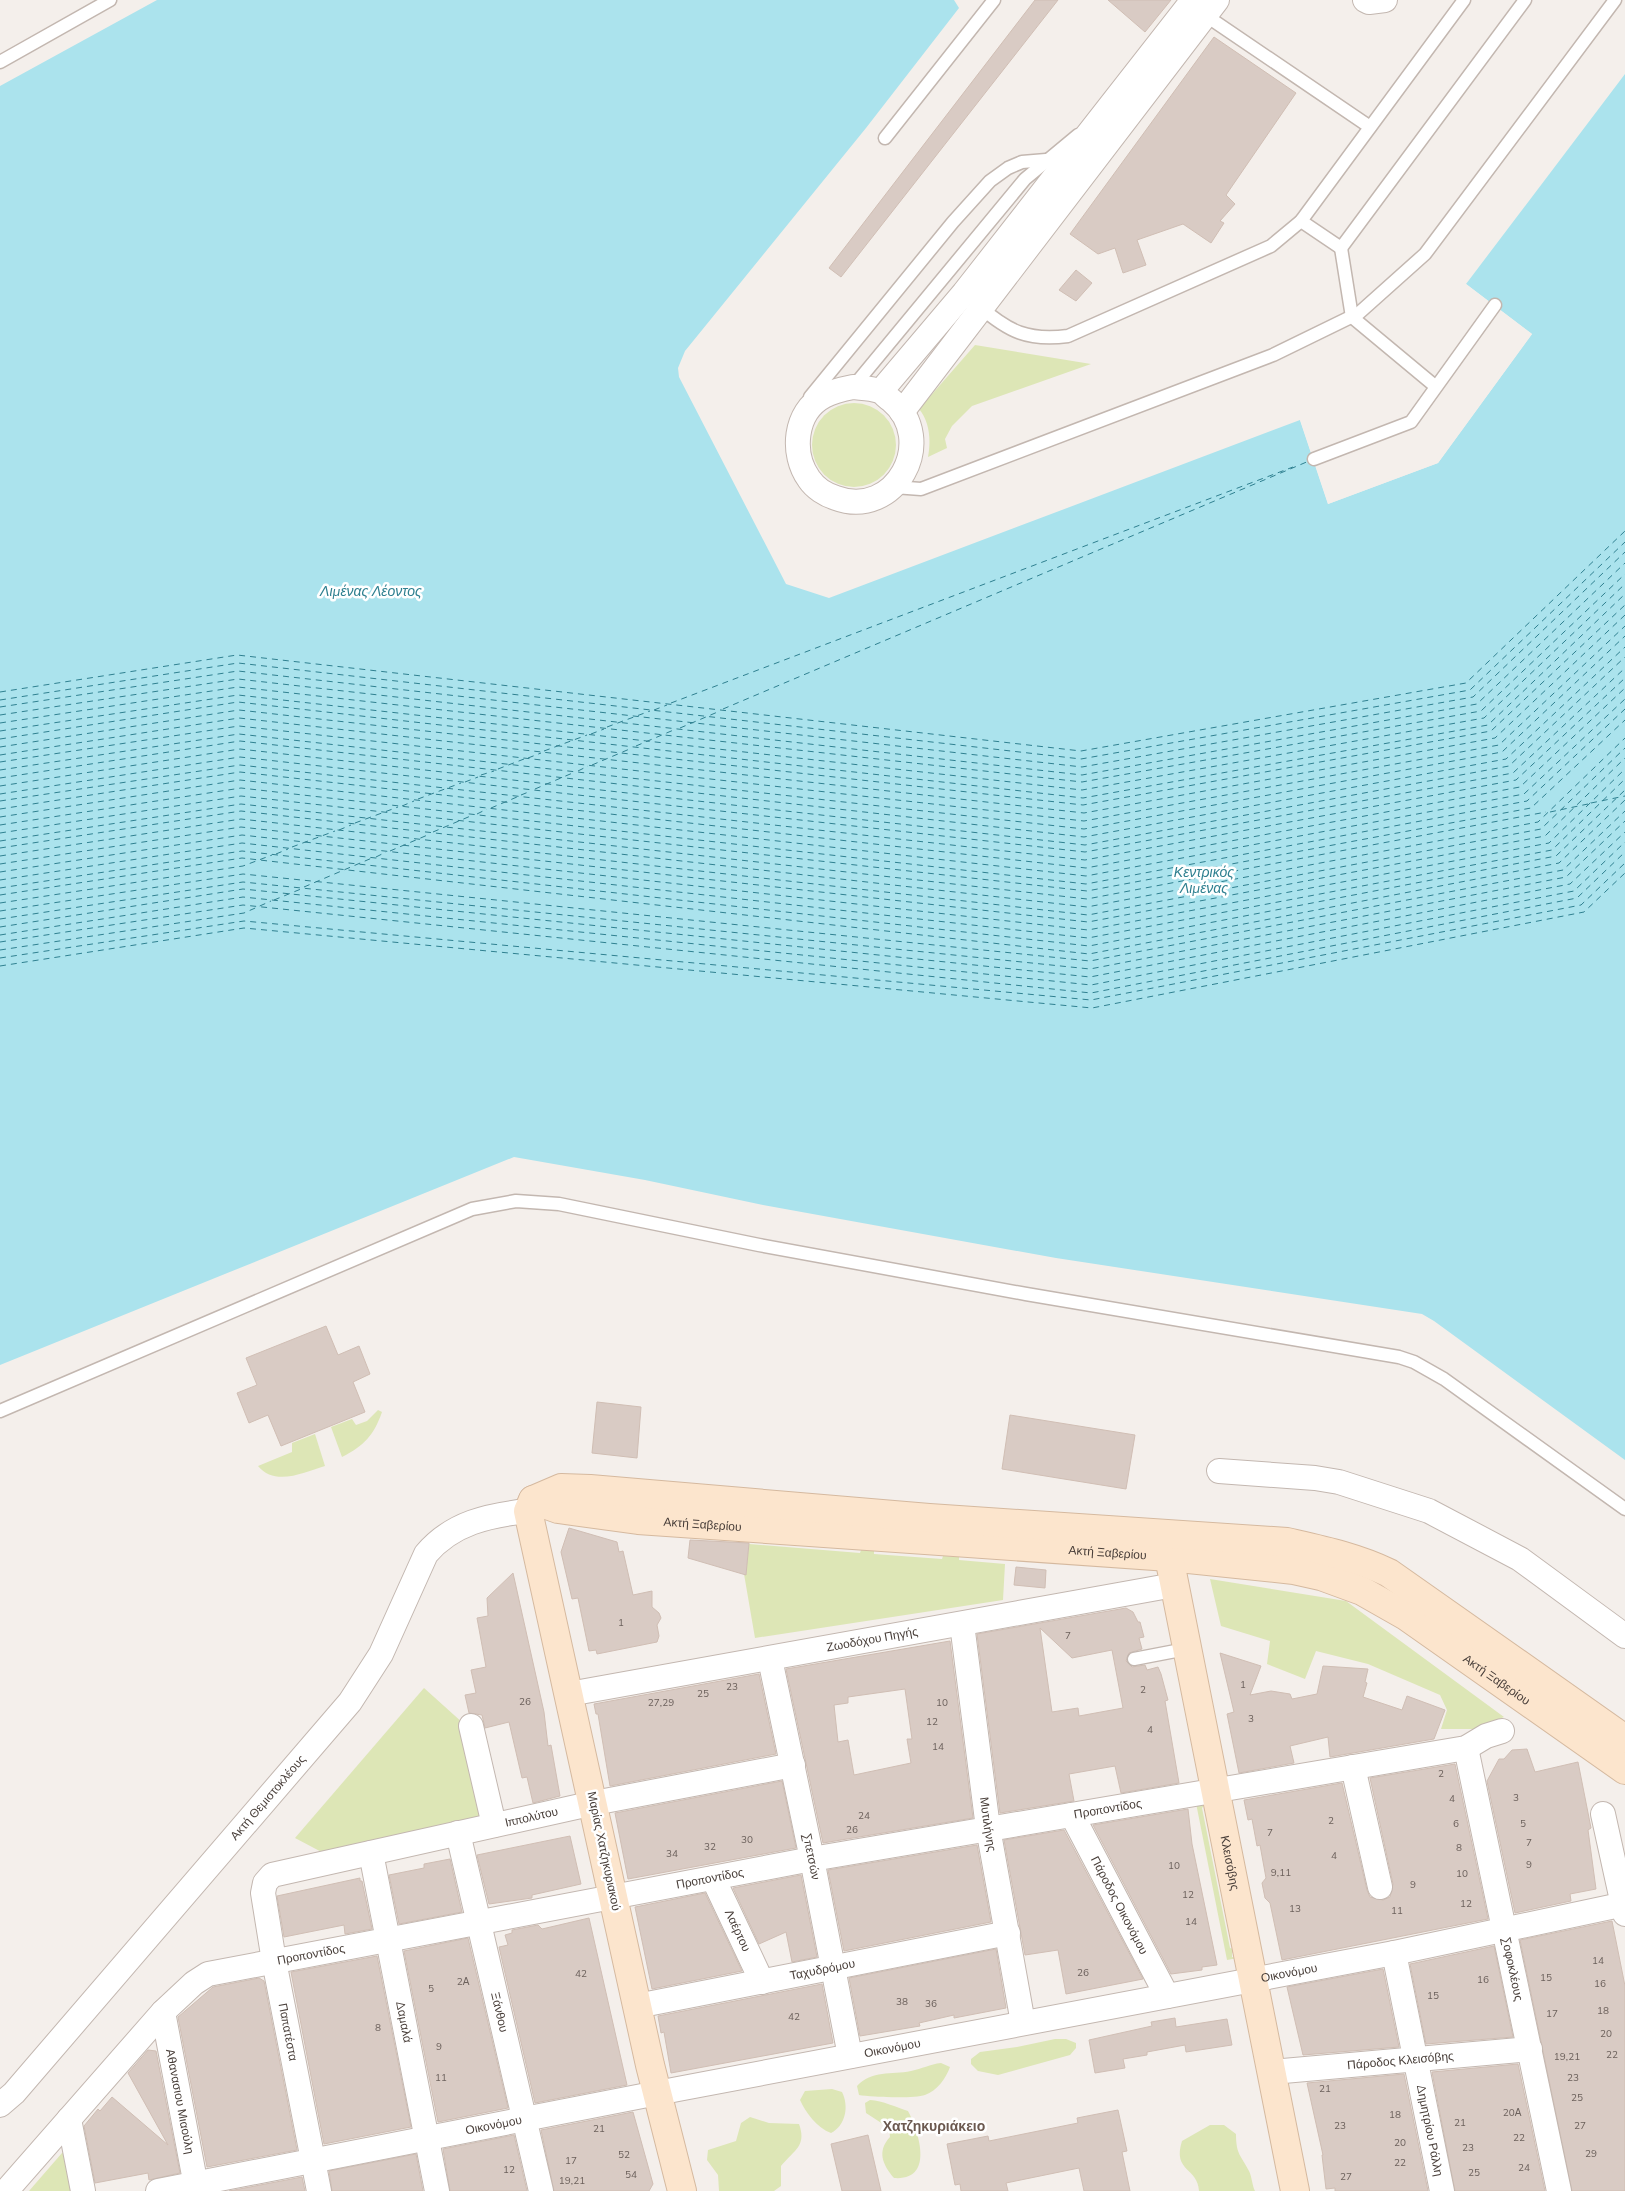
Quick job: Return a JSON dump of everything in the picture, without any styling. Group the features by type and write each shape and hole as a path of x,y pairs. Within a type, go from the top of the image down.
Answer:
{"main road":[{"name":"Ακτή Ξαβερίου","path":"531,1505 561,1488 590,1489 1168,1546 1321,1576 1362,1591 1406,1616 1625,1770"},
{"name":"Μαρίας Χατζηκυριακού","path":"531,1505 569,1694 637,2006 682,2191"},
{"name":"Ακτή Ξαβερίου","path":"1168,1546 1286,1542 1338,1554 1369,1564 1412,1588 1625,1739"},
{"name":"Κλεισόβης","path":"1168,1546 1214,1791 1296,2191"}],"street":[{"path":"1366,0 1369,2 1386,0"},
{"path":"881,391 964,293 1100,118 1205,5"},
{"path":"902,412 982,308 1205,5"},
{"path":"853,387 881,391 902,412 911,432 911,454 906,471 894,487 878,497 861,502 843,501 827,495 810,481 801,466 797,450 799,431 806,413 822,397 853,387"},
{"path":"1219,1472 1315,1478 1339,1482 1429,1511 1520,1559 1625,1636"},
{"name":"Ακτή Θεμιστοκλέους","path":"0,2105 14,2093 350,1702 381,1654 426,1554 452,1531 470,1522 531,1505"},
{"name":"Ζωοδόχου Πηγής","path":"569,1694 1174,1585"},
{"name":"Μυτιλήνης","path":"962,1624 988,1828 1023,2023"},
{"name":"Σπετσών","path":"770,1659 812,1859 850,2056"},
{"path":"471,1726 494,1825"},
{"name":"Προποντίδος","path":"6,2191 162,2012 194,1983 208,1974 812,1859 1466,1748 1486,1736 1502,1730"},
{"name":"Σοφοκλέους","path":"1466,1748 1559,2191"},
{"name":"Ιππολύτου","path":"272,1875 494,1825 793,1765"},
{"path":"1352,1767 1380,1887"},
{"path":"1603,1814 1624,1907"},
{"name":"Πάροδος Οικονόμου","path":"1072,1815 1167,1996"},
{"name":"Ξάνθου","path":"458,1833 541,2191"},
{"name":"Δαμαλά","path":"371,1853 437,2191"},
{"name":"Παπατέστα","path":"272,1875 265,1883 263,1893 274,1962 319,2191"},
{"name":"Λαέρτου","path":"713,1878 762,1982"},
{"name":"Οικονόμου","path":"158,2191 196,2187 313,2161 657,2093 1394,1953 1624,1907"},
{"name":"Ταχυδρόμου","path":"637,2006 1008,1933"},
{"name":"Δημητρίου Ράλλη","path":"1394,1953 1442,2191"},
{"name":"Αθανασιου Μιαούλη","path":"162,2012 196,2187"},
{"name":"Πάροδος Κλεισόβης","path":"1272,2072 1530,2049"},
{"path":"69,2120 83,2191"}],"lane":[{"path":"0,62 110,0"},
{"path":"885,138 994,0"},
{"path":"964,293 998,323 1022,335 1045,339 1068,336 1271,246 1301,221 1464,0"},
{"path":"1435,386 1352,317 1341,248 1525,0"},
{"path":"894,487 921,489 1273,355 1352,317 1425,254 1615,0"},
{"path":"1205,5 1370,127"},
{"path":"853,387 1025,179 1100,118"},
{"path":"799,431 804,408 809,399 973,199 990,181 1008,168 1022,162 1046,160"},
{"path":"1301,221 1341,248"},
{"path":"1314,458 1410,422 1495,305"},
{"path":"0,1411 472,1209 493,1203 537,1201 584,1208 759,1245 1026,1294 1399,1356 1444,1379 1625,1509"},
{"path":"1136,1664 1187,1653"}],"green space":[{"path":"975,345 1091,364 972,406 952,426 945,439 947,448 928,457 929,432 923,414 919,409"},
{"path":"854,403 870,406 884,415 893,429 896,445 893,461 884,475 870,484 854,487 838,484 824,475 815,461 812,445 815,429 824,415 838,406"},
{"path":"378,1410 382,1412 372,1433 356,1449 342,1457 331,1427 352,1419 356,1425 367,1421"},
{"path":"315,1434 325,1466 281,1477 273,1476 258,1466 292,1452 292,1443"},
{"path":"749,1544 860,1553 861,1550 874,1551 874,1554 942,1559 943,1556 959,1557 959,1560 1005,1564 1003,1600 755,1638 744,1574 746,1572"},
{"path":"1210,1579 1346,1601 1504,1717 1475,1729 1441,1729 1447,1710 1440,1695 1368,1664 1316,1651 1305,1679 1267,1664 1270,1641 1221,1626"},
{"path":"424,1688 464,1724 486,1820 331,1857 295,1838"},
{"path":"1195,1798 1205,1804 1202,1808 1230,1948 1236,1950 1232,1953 1232,1957 1238,1958 1227,1960"},
{"path":"1055,2039 1066,2039 1076,2043 1076,2048 1070,2055 998,2075 978,2071 971,2064 971,2059 980,2052"},
{"path":"941,2063 950,2067 937,2087 925,2095 882,2097 859,2095 857,2086 869,2077 911,2071"},
{"path":"832,2089 842,2092 846,2109 840,2125 831,2133 821,2128 812,2120 800,2100 805,2091"},
{"path":"870,2100 908,2111 916,2131 920,2154 919,2164 915,2172 907,2177 894,2178 886,2168 882,2152 890,2137 889,2128 866,2113 865,2103"},
{"path":"750,2117 769,2123 799,2124 801,2131 800,2143 781,2166 781,2186 774,2191 719,2191 718,2175 707,2160 708,2150 736,2141 741,2123"},
{"path":"1210,2125 1224,2125 1236,2134 1238,2151 1250,2173 1255,2191 1199,2191 1195,2177 1180,2159 1180,2151 1182,2141"},
{"path":"65,2151 71,2191 29,2191 62,2153"}],"water":[{"path":"157,0 954,0 959,8 866,128 685,351 678,368 679,377 786,584 829,598 1300,420 1328,504 1438,463 1532,334 1466,284 1625,74 1625,1460 1422,1314 1056,1258 763,1205 645,1180 514,1157 0,1365 0,86"}],"pier":[{"path":"1466,284 1532,334 1438,463 1328,504 1300,420 1302,418 1330,500 1436,461 1529,334 1465,286"}],"building":[{"path":"1035,0 1058,0 841,277 829,268"},
{"path":"1108,0 1171,0 1145,32"},
{"path":"1214,37 1296,93 1226,195 1235,204 1220,221 1224,223 1211,243 1183,224 1137,240 1146,265 1123,273 1115,248 1098,254 1070,234"},
{"path":"1076,270 1092,283 1076,301 1059,290"},
{"path":"326,1326 338,1355 359,1346 370,1374 353,1382 365,1412 281,1446 268,1415 249,1423 237,1393 257,1385 246,1358"},
{"path":"597,1402 641,1407 637,1458 592,1453"},
{"path":"1010,1415 1135,1435 1126,1489 1002,1469"},
{"path":"569,1528 617,1542 619,1552 623,1551 633,1595 652,1591 652,1607 659,1613 661,1618 657,1625 659,1636 657,1642 597,1654 596,1650 589,1651 578,1598 572,1599 561,1552"},
{"path":"690,1540 749,1543 746,1575 688,1558"},
{"path":"1016,1567 1046,1570 1045,1588 1014,1585"},
{"path":"513,1573 544,1712 548,1746 551,1745 560,1796 533,1803 527,1777 522,1778 509,1722 485,1728 482,1715 469,1713 465,1695 476,1693 471,1670 486,1667 477,1618 488,1616 487,1598"},
{"path":"1126,1608 1133,1612 1138,1622 1140,1622 1144,1637 1139,1638 1142,1649 1129,1653 1126,1661 1132,1667 1145,1665 1147,1670 1158,1667 1168,1700 1165,1701 1179,1783 1121,1793 1115,1766 1069,1774 1074,1801 1000,1813 977,1634","holes":["1040,1628 1072,1658 1112,1650 1123,1708 1079,1716 1078,1708 1052,1712"]},
{"path":"950,1641 973,1818 823,1843 786,1669","holes":["905,1689 912,1739 907,1739 911,1763 854,1775 848,1740 838,1742 834,1705 848,1703 848,1697"]},
{"path":"1220,1653 1261,1666 1250,1695 1271,1691 1290,1694 1292,1699 1317,1694 1323,1666 1368,1669 1363,1697 1402,1710 1407,1696 1445,1710 1434,1739 1330,1757 1328,1737 1290,1746 1294,1763 1239,1773 1227,1714 1234,1712"},
{"path":"759,1674 776,1754 610,1786 598,1714 596,1714 594,1704"},
{"path":"1527,1749 1535,1772 1578,1762 1591,1828 1588,1830 1596,1889 1570,1894 1571,1901 1515,1913 1487,1781 1499,1759 1504,1759 1512,1750"},
{"path":"1455,1764 1488,1919 1282,1960 1270,1903 1265,1898 1262,1883 1266,1878 1260,1845 1257,1846 1252,1819 1248,1820 1244,1800 1342,1783 1367,1890 1370,1897 1383,1900 1390,1897 1393,1884 1370,1778"},
{"path":"782,1781 796,1848 628,1879 615,1813"},
{"path":"1188,1809 1192,1844 1217,1965 1202,1967 1202,1970 1171,1974 1093,1825"},
{"path":"1064,1830 1143,1979 1066,1994 1058,1950 1025,1955 1004,1840"},
{"path":"570,1836 581,1884 532,1895 532,1898 489,1904 477,1855"},
{"path":"977,1845 991,1922 844,1951 828,1870"},
{"path":"450,1859 462,1912 399,1924 389,1875 424,1868 424,1864"},
{"path":"801,1875 817,1957 792,1962 786,1932 759,1944 733,1888"},
{"path":"360,1878 372,1929 345,1934 344,1925 284,1937 277,1896"},
{"path":"705,1893 742,1971 652,1989 635,1907"},
{"path":"589,1918 627,2085 535,2103 499,1947 508,1945 505,1935 512,1933 512,1930 538,1925 542,1929"},
{"path":"1612,1921 1625,1986 1625,2191 1572,2191 1520,1940"},
{"path":"468,1938 508,2108 438,2122 404,1951"},
{"path":"1494,1946 1513,2037 1426,2044 1410,1964"},
{"path":"996,1949 1006,2008 954,2018 954,2015 919,2023 920,2026 860,2036 849,1978"},
{"path":"377,1956 411,2127 324,2144 291,1972"},
{"path":"1383,1969 1399,2047 1303,2055 1287,1987"},
{"path":"259,1978 264,1981 297,2150 207,2167 178,2017 213,1987"},
{"path":"822,1984 833,2043 671,2073 664,2032 661,2033 658,2016"},
{"path":"1175,2018 1176,2027 1227,2019 1232,2045 1186,2052 1185,2045 1147,2052 1147,2055 1123,2059 1125,2068 1095,2073 1089,2040 1152,2026 1151,2022"},
{"path":"148,2050 156,2051 180,2173 149,2180 148,2173 95,2183 84,2126 98,2109 100,2111 112,2097 168,2145 128,2073"},
{"path":"1518,2064 1545,2191 1455,2191 1432,2072"},
{"path":"1404,2074 1428,2191 1335,2191 1335,2188 1326,2189 1323,2155 1307,2083"},
{"path":"1118,2110 1127,2151 1122,2152 1130,2191 1084,2191 1079,2168 1006,2183 1008,2191 961,2191 960,2184 955,2185 947,2144 988,2136 989,2141 1078,2123 1077,2118"},
{"path":"633,2112 653,2184 649,2191 554,2191 541,2130"},
{"path":"514,2135 527,2191 450,2191 443,2149"},
{"path":"868,2135 881,2191 842,2191 831,2144"},
{"path":"416,2154 423,2191 332,2191 329,2171"},
{"path":"302,2177 305,2191 229,2191"}],"ferry route":[{"path":"723,709 1309,461"},
{"path":"671,703 1293,467"},
{"path":"0,692 237,655 1081,751 1466,683 1625,531"},
{"path":"0,700 238,663 1081,759 1470,690 1625,542"},
{"path":"0,707 238,671 1082,767 1473,697 1625,552"},
{"path":"0,715 238,679 1082,775 1477,704 1625,563"},
{"path":"0,723 238,687 1082,782 1481,711 1625,574"},
{"path":"0,731 238,695 1082,790 1484,718 1625,584"},
{"path":"0,739 238,702 1083,798 1488,725 1625,594"},
{"path":"0,747 239,710 1083,805 1491,731 1625,605"},
{"path":"0,755 239,718 1084,813 1495,738 1625,615"},
{"path":"0,762 239,726 1084,821 1499,745 1625,626"},
{"path":"0,770 239,734 1084,829 1502,752 1625,636"},
{"path":"0,778 240,741 1084,837 1506,759 1625,647"},
{"path":"0,786 240,749 1085,845 1509,766 1625,657"},
{"path":"0,794 240,757 1085,852 1513,773 1625,668"},
{"path":"0,801 240,765 1085,860 1516,780 1625,678"},
{"path":"0,809 240,772 1086,868 1520,787 1625,688"},
{"path":"0,817 240,780 1086,876 1524,794 1625,699"},
{"path":"654,710 667,705"},
{"path":"0,825 241,788 1086,884 1527,801 1625,709"},
{"path":"607,727 650,711"},
{"path":"680,728 720,711"},
{"path":"0,833 241,796 1087,891 1531,808 1625,720"},
{"path":"591,734 604,729"},
{"path":"636,746 676,729"},
{"path":"544,751 587,735"},
{"path":"0,848 241,811 1087,907 1538,822 1625,738"},
{"path":"592,765 632,748"},
{"path":"0,856 241,819 1088,915 1541,829 1625,748"},
{"path":"528,758 541,753"},
{"path":"0,864 241,827 1088,922 1545,836 1625,758"},
{"path":"498,769 524,759"},
{"path":"578,771 588,766"},
{"path":"0,872 242,835 1088,930 1549,843 1625,769"},
{"path":"481,775 494,771"},
{"path":"535,789 575,772"},
{"path":"465,782 478,777"},
{"path":"0,880 242,843 1088,938 1552,850 1625,779"},
{"path":"418,799 461,783"},
{"path":"0,888 242,851 1089,946 1556,856 1625,790"},
{"path":"521,795 531,791"},
{"path":"1591,803 1625,796"},
{"path":"491,808 517,797"},
{"path":"0,895 242,858 1089,954 1559,863 1625,800"},
{"path":"402,806 414,801"},
{"path":"0,841 241,804 1087,899 1546,812"},
{"path":"1550,812 1588,804"},
{"path":"355,823 398,807"},
{"path":"477,814 487,809"},
{"path":"0,911 243,874 1090,961 1563,870 1625,811"},
{"path":"433,832 473,815"},
{"path":"0,919 243,882 1090,969 1566,877 1625,821"},
{"path":"339,830 351,825"},
{"path":"292,847 335,831"},
{"path":"0,927 243,889 1090,977 1570,884 1625,832"},
{"path":"390,851 430,834"},
{"path":"0,935 243,897 1091,985 1574,891 1625,842"},
{"path":"276,854 288,849"},
{"path":"376,857 386,852"},
{"path":"0,942 243,905 1091,993 1577,898 1625,852"},
{"path":"0,903 243,866 272,855"},
{"path":"304,887 372,858"},
{"path":"0,958 244,921 1091,1000 1581,905 1625,863"},
{"path":"0,966 244,928 1092,1008 1584,912 1625,873"},
{"path":"274,900 301,889"},
{"path":"0,950 244,913 271,901"}],"district":[{"name":"Χατζηκυριάκειο","path":"934,2126"}],"water label":[{"name":"Λιμένας Λέοντος","path":"371,591"},
{"name":"Κεντρικός Λιμένας","path":"1204,880"}]}
